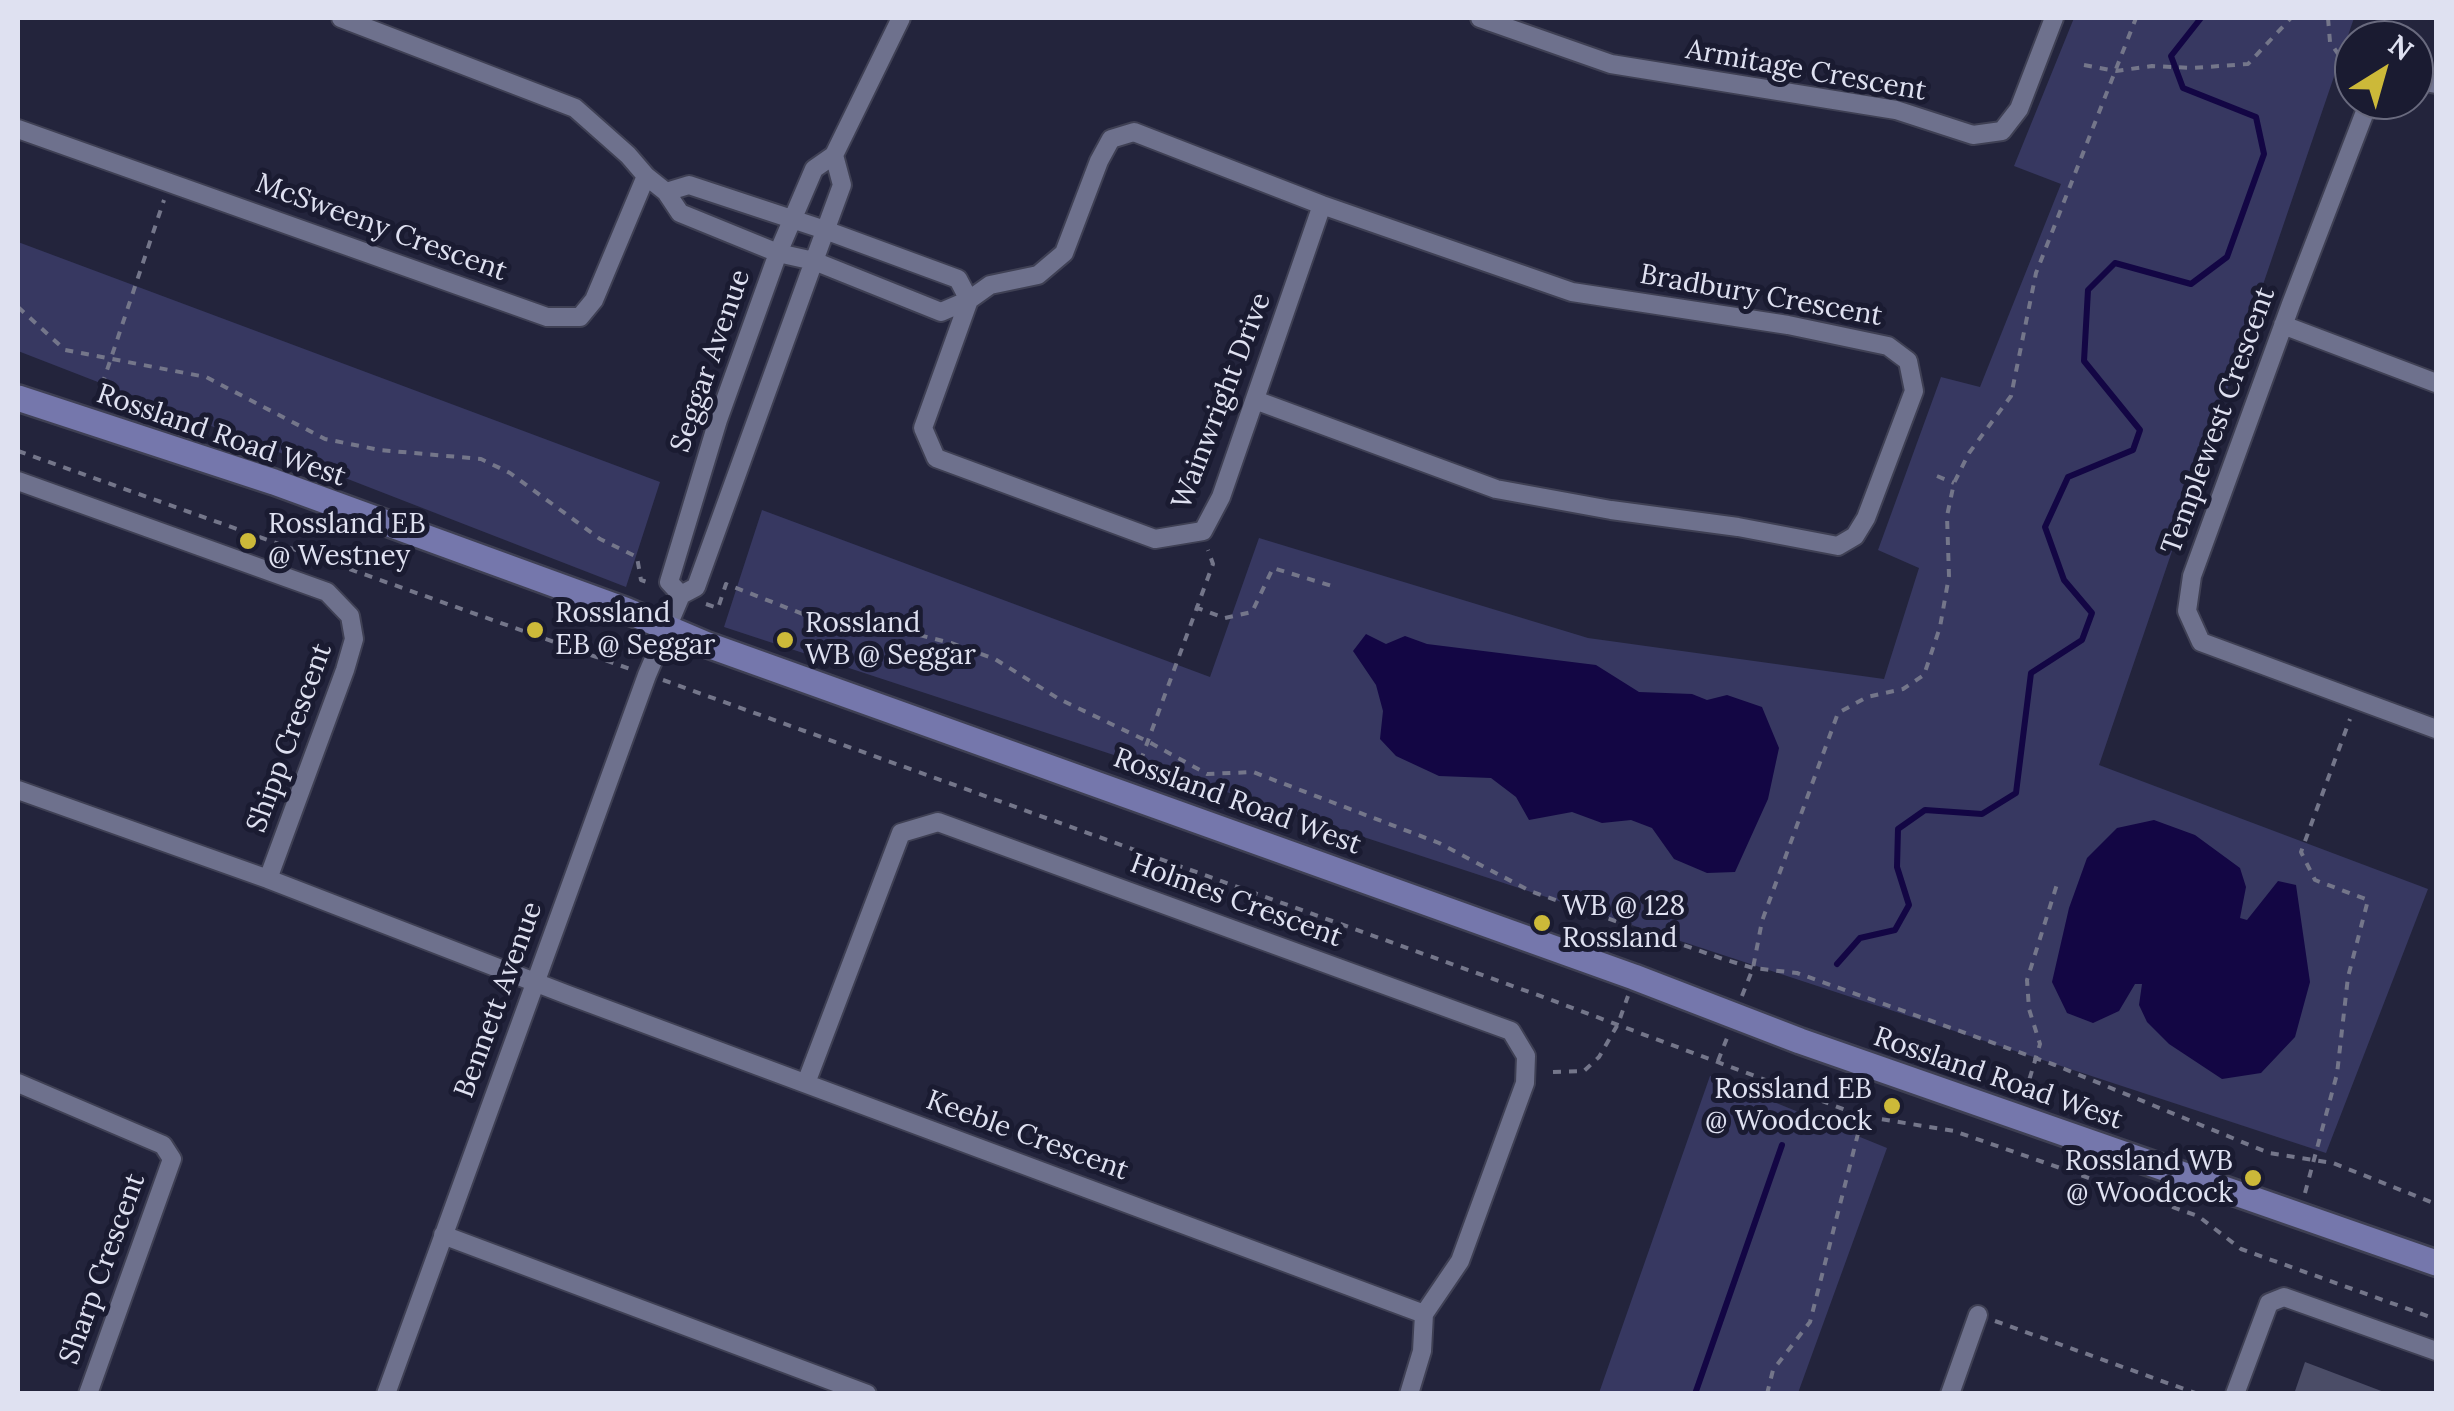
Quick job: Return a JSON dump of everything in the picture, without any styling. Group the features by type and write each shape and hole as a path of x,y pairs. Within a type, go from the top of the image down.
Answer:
{"main road":[{"name":"Rossland Road West","path":"18,398 274,482 705,644 1735,1016 2436,1263"}],"street":[{"path":"341,18 576,108 666,192 680,213 778,253"},
{"name":"Seggar Avenue","path":"681,595 669,582 718,420 778,253 814,168 834,156 901,18"},
{"name":"Armitage Crescent","path":"1480,18 1612,64 1896,110 1973,135 2002,132 2020,109 2054,18"},
{"name":"Templewest Crescent","path":"2364,120 2192,576 2187,611 2202,642 2436,729"},
{"name":"McSweeny Crescent","path":"18,128 547,317 580,317 594,300 646,176"},
{"name":"Bradbury Crescent","path":"778,253 814,262 940,312 990,286 1038,275 1064,253 1099,161 1112,139 1134,132 1322,205 1572,292 1788,324 1888,346 1908,361 1914,391 1866,518 1855,536 1838,546 1496,489 1254,400"},
{"name":"Seggar Avenue","path":"667,627 681,595 696,588 842,185 834,156"},
{"path":"666,192 689,185 825,230 958,279 969,300"},
{"name":"Wainwright Drive","path":"969,300 923,428 936,458 1155,539 1203,531 1221,497 1322,205"},
{"path":"2284,325 2436,383"},
{"name":"Shipp Crescent","path":"18,480 327,592 350,616 354,639 345,670 268,879"},
{"name":"Bennett Avenue","path":"386,1394 534,981 667,627"},
{"name":"Keeble Crescent","path":"18,790 268,879 1424,1314"},
{"name":"Holmes Crescent","path":"806,1083 902,834 938,822 1511,1031 1526,1056 1525,1082 1460,1260 1424,1314"},
{"name":"Sharp Crescent","path":"18,1083 164,1145 172,1159 88,1394"},
{"path":"443,1235 867,1394"},
{"path":"2235,1394 2269,1303 2284,1297 2436,1352"},
{"path":"1410,1394 1422,1351 1424,1314"},
{"path":"1950,1394 1978,1314"}],"path":[{"path":"1718,1061 1753,968 1762,922 1838,713 1867,696 1903,689 1924,675 1940,627 1948,576 1947,516 1954,483 1969,453 2011,396 2036,274 2136,18"},
{"path":"2084,65 2116,71 2152,66 2248,64 2291,18"},
{"path":"2328,18 2334,48"},
{"path":"89,423 171,182"},
{"path":"18,307 65,350 110,362 206,377 325,439 380,450 480,459 510,474 600,539 638,557 641,580 681,595 718,608 726,584 831,625 907,632 951,643 995,659 1058,699 1207,774 1253,772 1439,843 1530,891 1753,968 1797,972 2036,1058 2269,1153 2333,1164 2436,1204"},
{"path":"18,451 1618,1024 1862,1116 1954,1131 2198,1216 2241,1248 2436,1319"},
{"path":"1937,476 1954,483"},
{"path":"1128,794 1213,564 1203,531"},
{"path":"1196,607 1225,618 1252,612 1273,568 1332,586"},
{"path":"2300,1217 2337,1074 2348,977 2368,900 2315,880 2300,852 2356,700"},
{"path":"2018,1117 2040,1044 2029,1008 2027,980 2058,882"},
{"path":"1553,1072 1584,1072 1600,1058 1618,1024 1634,977"},
{"path":"1767,1394 1773,1370 1810,1322 1862,1116"},
{"path":"1978,1314 2198,1394"}],"shaded area":[{"path":"2074,18 2354,18 2334,20 2334,77 2099,765 2428,889 2326,1153 724,627 762,510 1210,677 1259,538 1588,638 1884,679 1919,568 1878,550 1941,377 1980,387 2061,184 2014,166"},
{"path":"18,242 660,482 626,587 18,351"},
{"path":"1366,634 1386,644 1405,636 1427,644 1596,665 1639,692 1692,694 1707,700 1727,695 1762,707 1779,748 1768,799 1735,872 1707,873 1674,859 1652,828 1631,820 1602,823 1572,812 1529,820 1516,797 1491,778 1439,776 1396,756 1380,739 1383,711 1376,685 1353,651"},
{"path":"2154,820 2195,835 2240,868 2246,887 2240,918 2247,920 2278,881 2296,885 2310,982 2295,1037 2261,1073 2222,1079 2169,1044 2147,1022 2139,1005 2142,984 2135,984 2119,1011 2093,1023 2067,1013 2052,982 2069,908 2087,858 2117,828"},
{"path":"1710,1076 1887,1148 1798,1393 1599,1393"}],"building":[{"path":"2305,1362 2384,1392 2294,1394"}],"waterway":[{"path":"1837,964 1860,938 1895,930 1909,905 1897,867 1898,829 1925,810 1982,814 2016,793 2031,673 2082,640 2092,613 2064,580 2045,527 2068,477 2133,450 2140,430 2084,361 2088,290 2115,263 2191,284 2227,257 2264,154 2256,117 2183,88 2171,56 2201,18"},
{"path":"1695,1394 1782,1145"}],"place":[{"name":"Rossland EB @ Westney","path":"248,541"},
{"name":"Rossland EB @ Seggar","path":"535,630"},
{"name":"Rossland WB @ Seggar","path":"785,640"},
{"name":"WB @ 128 Rossland","path":"1542,923"},
{"name":"Rossland EB @ Woodcock","path":"1892,1106"},
{"name":"Rossland WB @ Woodcock","path":"2253,1178"}]}
